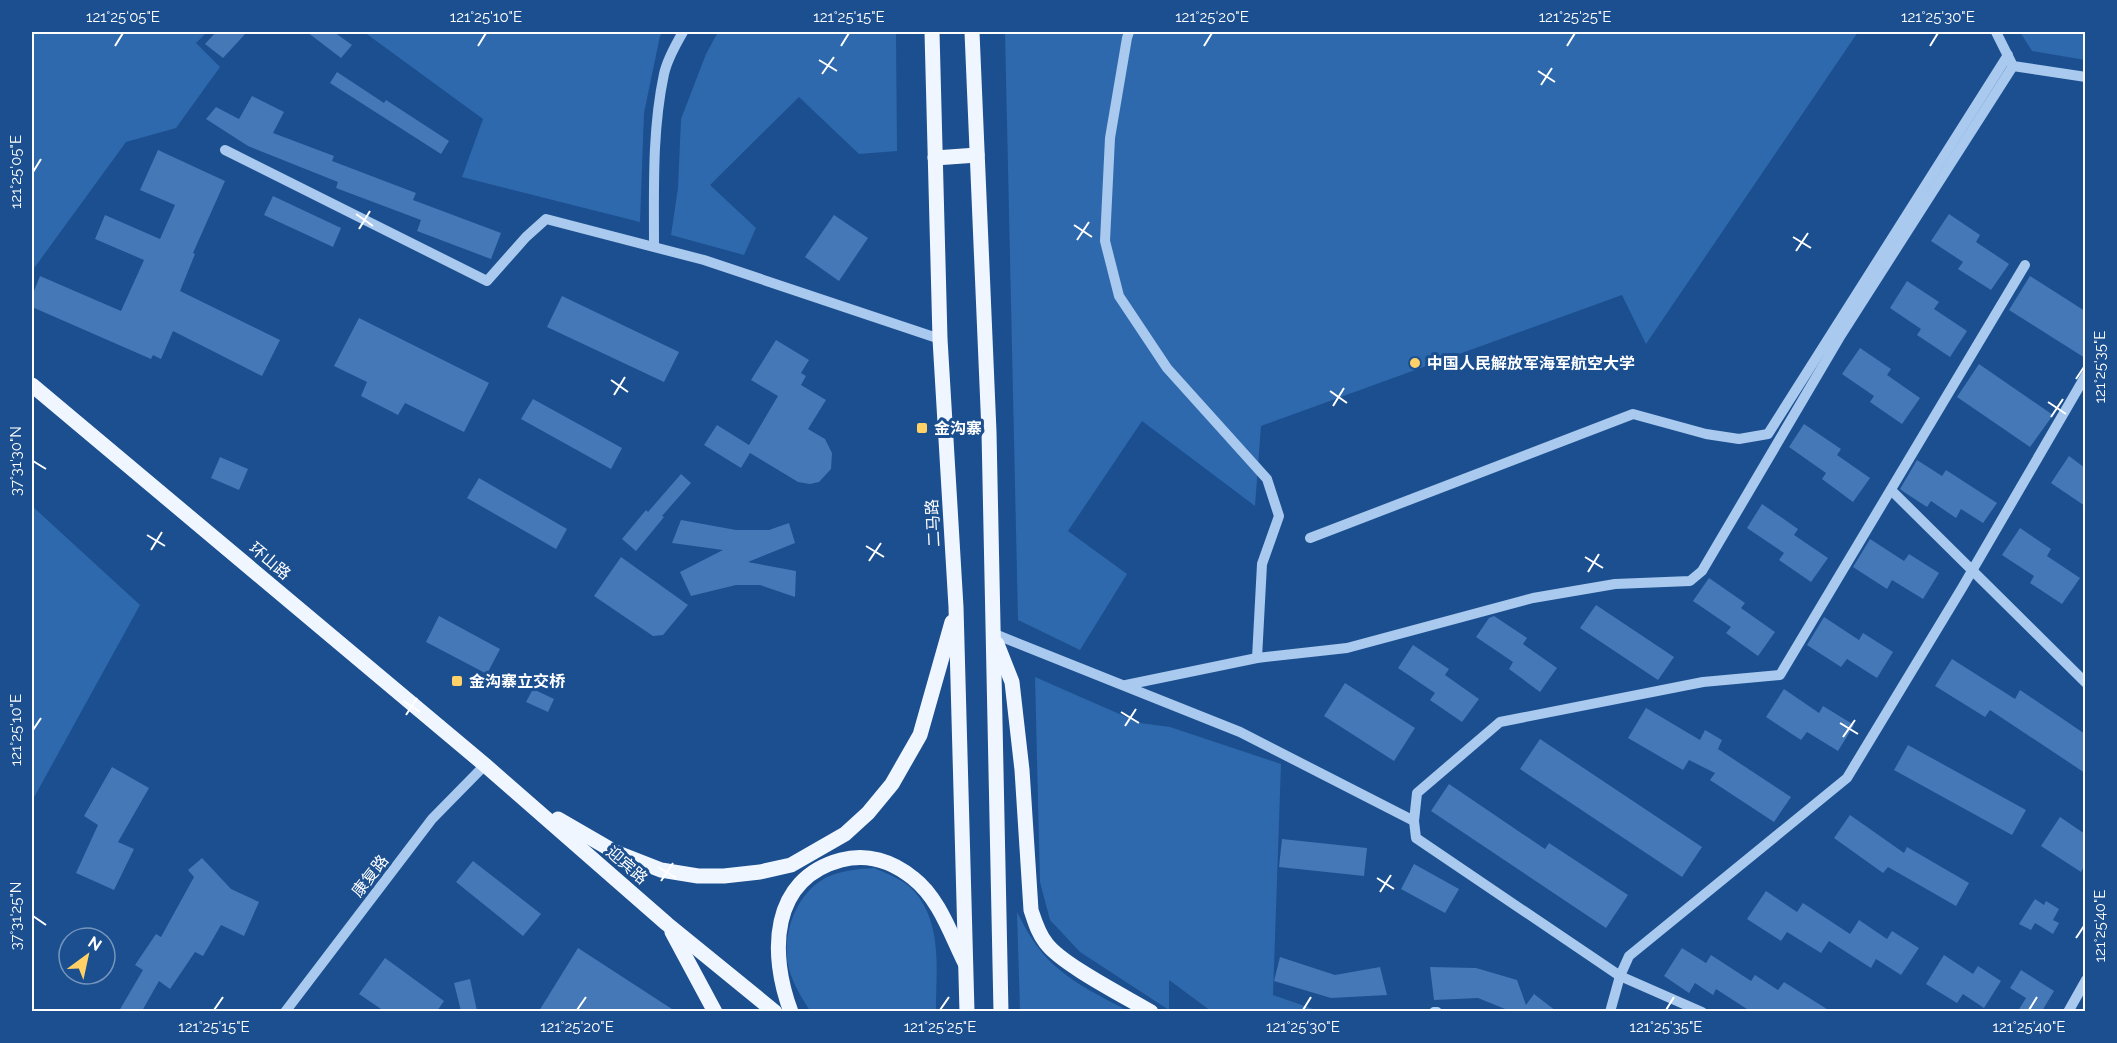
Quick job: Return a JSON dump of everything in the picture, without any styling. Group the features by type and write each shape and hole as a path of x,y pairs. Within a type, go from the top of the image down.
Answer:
{"main road":[{"name":"二马路","path":"932,32 940,339 956,607 968,1011"},
{"path":"972,32 988,432 1001,1011"},
{"path":"935,158 977,156"},
{"name":"环山路","path":"32,385 485,765"},
{"path":"529,802 615,852 661,870 698,876 724,876 760,872 791,865 845,834 868,813 892,784 920,735 956,607"},
{"path":"992,633 1012,682 1022,770 1031,910 1036,928 1047,946 1062,958 1151,1011"},
{"name":"迎宾路","path":"485,765 667,924 775,1011"},
{"path":"791,1011 782,987 778,952 780,927 788,897 806,877 824,864 849,858 873,857 896,865 932,896 967,967"},
{"path":"667,924 715,1011"}],"street":[{"path":"654,246 654,181 664,72 683,32"},
{"path":"1130,32 1127,38 1110,138 1105,241 1119,296 1167,368 1267,479 1279,516 1262,564 1257,658"},
{"path":"1996,32 2013,66"},
{"path":"1310,538 1633,414 1706,434 1739,439 1768,434 2008,55"},
{"path":"1126,685 1257,658 1347,648 1533,598 1615,584 1690,581 1702,572 1841,335 2013,66"},
{"path":"2013,66 2085,77"},
{"path":"225,150 487,281 526,237 546,219 704,260 940,339"},
{"path":"1702,1011 1620,976 1416,838 1414,820 1417,792 1500,722 1703,682 1780,675 2025,265"},
{"path":"1610,1011 1620,976 1629,956 1848,778 1972,572 2085,375"},
{"path":"1890,490 2085,683"},
{"path":"992,633 1240,732 1414,820"},
{"name":"康复路","path":"285,1011 432,819 485,765"},
{"path":"2068,1011 2085,980"}],"shaded area":[{"path":"32,32 207,32 196,43 220,67 176,128 126,142 32,271"},
{"path":"364,32 663,32 660,36 644,113 640,222 462,177 483,119"},
{"path":"718,32 896,32 897,151 859,154 799,97 710,185 756,228 744,255 671,235 678,188 681,119 706,54"},
{"path":"1005,32 1858,32 1646,344 1622,295 1261,426 1255,506 1142,421 1068,531 1127,574 1080,650 1018,620"},
{"path":"2020,32 2085,32 2085,60 2032,51"},
{"path":"32,506 140,605 32,801"},
{"path":"1035,677 1140,723 1170,727 1281,764 1273,995 1319,1011 1211,1011 1169,980 1169,1010 1080,952 1050,920 1040,882"},
{"path":"874,868 910,887 930,918 936,948 936,1011 810,1011 789,969 787,942 794,914 809,890 820,881 842,872"},
{"path":"1017,912 1033,941 1055,966 1081,985 1128,1011 1020,1011"}],"building":[{"path":"216,32 247,32 223,58 205,44"},
{"path":"307,32 334,32 352,45 341,58"},
{"path":"337,72 384,103 386,100 449,141 441,154 330,83"},
{"path":"252,96 284,112 273,133 334,156 332,161 416,193 413,200 501,233 491,259 417,231 421,220 336,188 338,182 248,146 206,119 216,107 239,119"},
{"path":"158,150 225,181 193,253 195,254 180,291 280,340 262,376 173,331 161,359 153,355 151,359 32,307 32,296 40,276 121,311 144,260 95,239 105,215 160,239 175,205 140,190"},
{"path":"273,196 341,228 333,247 264,215"},
{"path":"1949,214 1980,235 1976,242 2009,264 1991,290 1958,269 1963,262 1931,241"},
{"path":"834,215 868,238 839,281 805,257"},
{"path":"2030,276 2085,311 2085,358 2009,310"},
{"path":"1907,281 1939,302 1934,309 1967,331 1950,357 1917,335 1921,329 1890,308"},
{"path":"562,296 679,352 664,382 547,327"},
{"path":"359,318 489,383 464,432 405,403 398,415 361,396 367,382 334,366"},
{"path":"776,340 809,360 801,373 806,376 801,385 826,400 808,429 825,439 832,453 831,469 819,482 810,484 798,482 750,453 741,468 704,445 717,425 749,445 778,396 751,380"},
{"path":"1860,348 1891,369 1887,375 1920,398 1902,424 1870,402 1874,396 1842,374"},
{"path":"1979,364 2053,415 2030,447 1957,397"},
{"path":"533,399 622,448 611,469 521,419"},
{"path":"1804,424 1841,449 1837,455 1870,478 1853,502 1822,479 1826,473 1789,447"},
{"path":"2069,456 2085,468 2085,506 2051,483"},
{"path":"220,457 248,469 239,490 211,478"},
{"path":"1917,460 1942,476 1946,470 1997,503 1983,523 1961,509 1956,518 1931,501 1927,507 1900,489"},
{"path":"681,474 691,483 636,551 622,539"},
{"path":"479,478 567,529 556,549 467,498"},
{"path":"1762,504 1798,529 1794,535 1828,558 1811,582 1779,560 1784,553 1747,528"},
{"path":"681,520 736,530 769,530 789,523 795,543 748,562 796,571 795,597 760,585 736,585 691,596 680,572 723,550 672,543"},
{"path":"2020,528 2051,549 2047,556 2080,578 2062,604 2030,583 2034,576 2002,555"},
{"path":"1870,539 1904,561 1909,554 1939,573 1923,599 1892,580 1887,589 1853,567"},
{"path":"621,557 688,605 663,635 653,636 594,596"},
{"path":"1709,578 1745,603 1741,608 1775,632 1758,656 1726,633 1731,627 1693,601"},
{"path":"1596,605 1674,657 1658,680 1580,628"},
{"path":"439,616 500,649 487,674 426,642"},
{"path":"1494,616 1527,638 1523,644 1557,668 1540,692 1509,669 1513,662 1476,637 1489,618"},
{"path":"1824,617 1859,640 1863,633 1893,652 1877,678 1847,659 1841,667 1807,645"},
{"path":"1413,645 1449,669 1445,675 1479,699 1462,722 1430,700 1435,693 1398,668"},
{"path":"1952,659 2015,699 2020,690 2085,734 2085,773 1990,710 1985,717 1935,686"},
{"path":"1345,683 1415,728 1394,761 1324,716"},
{"path":"533,689 554,699 548,712 526,702"},
{"path":"1784,689 1819,713 1823,706 1854,725 1838,751 1807,732 1801,740 1766,717"},
{"path":"1646,708 1700,740 1705,730 1722,740 1718,749 1791,797 1774,822 1710,780 1715,773 1689,760 1683,770 1628,738"},
{"path":"1540,739 1702,847 1682,877 1520,769"},
{"path":"1908,745 2026,810 2012,835 1894,770"},
{"path":"112,767 149,788 118,842 134,849 114,890 76,873 98,825 84,816"},
{"path":"1449,784 1545,849 1549,843 1628,895 1606,928 1431,811"},
{"path":"1850,815 1904,853 1907,847 1969,883 1956,906 1888,867 1883,873 1834,838"},
{"path":"2060,817 2085,834 2085,864 2081,872 2041,846"},
{"path":"1282,839 1367,848 1364,876 1279,867"},
{"path":"202,858 231,889 259,902 244,936 221,925 203,956 195,952 170,989 159,981 142,1011 119,1011 143,970 135,965 156,934 161,937 194,877 188,870"},
{"path":"473,861 541,914 523,936 456,882"},
{"path":"1414,864 1459,889 1445,913 1401,889"},
{"path":"1766,891 1797,912 1803,903 1850,934 1859,920 1887,939 1892,931 1919,948 1901,975 1876,959 1871,968 1829,941 1821,953 1787,932 1781,941 1747,919"},
{"path":"2035,899 2044,905 2046,901 2059,909 2053,920 2059,923 2053,934 2035,923 2031,930 2019,924"},
{"path":"578,948 675,1011 539,1011"},
{"path":"1682,948 1706,963 1711,955 1751,981 1755,975 1778,990 1784,982 1830,1011 1750,1011 1716,989 1713,995 1695,983 1689,993 1664,976"},
{"path":"1944,955 1973,974 1978,966 2001,981 1984,1008 1963,994 1957,1003 1926,984"},
{"path":"1280,957 1335,975 1380,967 1387,995 1331,998 1274,981"},
{"path":"385,958 444,1001 437,1011 384,1011 359,994"},
{"path":"1430,967 1476,968 1517,980 1526,1005 1534,994 1556,1011 1510,1011 1478,998 1434,1000"},
{"path":"2021,970 2054,991 2042,1011 2018,1011 2026,998 2010,988"},
{"path":"470,979 477,1011 461,1011 454,983"}],"place":[{"name":"中国人民解放军海军航空大学","path":"1415,363"},
{"name":"金沟寨","path":"922,428"},
{"name":"金沟寨立交桥","path":"457,681"}]}
